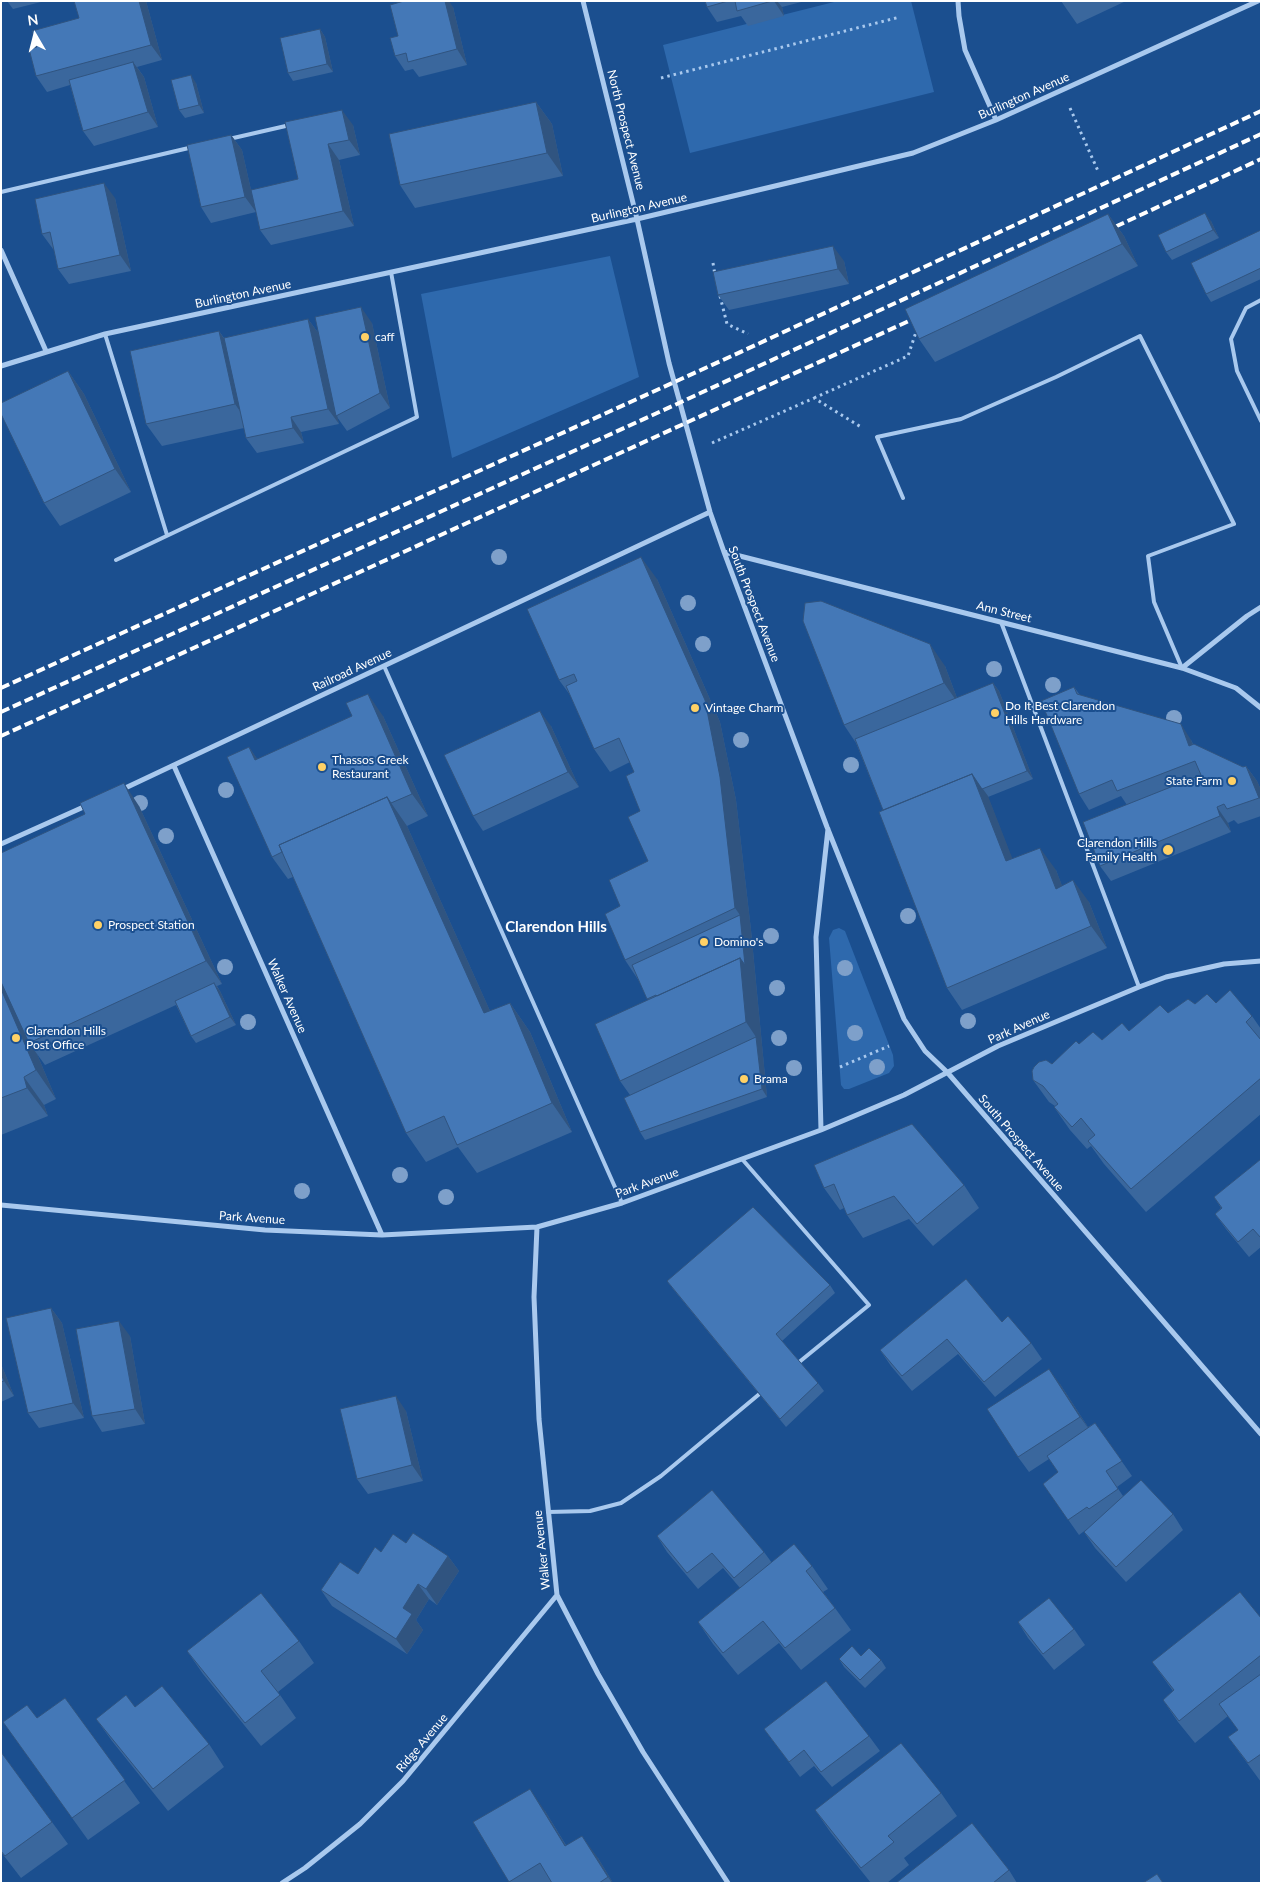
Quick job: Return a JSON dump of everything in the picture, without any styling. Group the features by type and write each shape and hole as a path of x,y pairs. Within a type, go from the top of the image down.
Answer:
{"street":[{"name":"North Prospect Avenue","path":"584,1 674,382"},
{"path":"958,1 958,16 965,50 996,120"},
{"name":"Burlington Avenue","path":"1,366 105,334 637,219 914,153 996,120 1258,1"},
{"path":"1,250 46,351"},
{"name":"South Prospect Avenue","path":"674,382 710,512 724,552 828,829 904,1019 925,1052 947,1072 1261,1434"},
{"name":"Railroad Avenue","path":"119,790 174,766 710,512"},
{"name":"Ann Street","path":"724,552 1182,668 1236,688 1261,708"},
{"path":"1182,668 1261,607"},
{"name":"Walker Avenue","path":"174,766 382,1235"},
{"path":"1,844 92,803"},
{"name":"South Prospect Avenue","path":"821,1130 816,937 828,829"},
{"name":"Park Avenue","path":"1,1205 265,1230 382,1235 537,1228 622,1203 821,1130 904,1095 998,1046 1139,987 1166,978 1224,964 1261,962"},
{"name":"Walker Avenue","path":"537,1228 534,1297 538,1419 557,1595 598,1674 643,1752 728,1883"},
{"name":"Ridge Avenue","path":"282,1883 305,1868 360,1824 403,1781 557,1595"}],"lane":[{"path":"225,140 293,124"},
{"path":"1,192 196,147"},
{"path":"116,560 417,417 391,272"},
{"path":"1261,300 1246,308 1231,340 1237,371 1261,422"},
{"path":"105,334 167,535"},
{"path":"903,498 877,437 961,419 1056,377 1140,336 1234,524 1148,556 1154,602 1182,668"},
{"path":"1001,622 1139,987"},
{"path":"384,666 622,1203"},
{"path":"742,1159 869,1304 792,1368"},
{"path":"548,1512 590,1511 621,1503 661,1476 769,1387"}],"path":[{"path":"661,78 900,17"},
{"path":"1062,90 1098,172"},
{"path":"713,263 717,281"},
{"path":"719,289 727,324 748,334"},
{"path":"694,452 908,356 918,328"},
{"path":"814,398 877,437"},
{"path":"840,1068 890,1046"}],"shaded area":[{"path":"838,1 911,1 934,92 690,153 663,45"},
{"path":"610,256 639,377 452,458 421,294"},
{"path":"839,928 845,931 893,1055 894,1066 889,1073 849,1089 844,1089 841,1085 829,938 833,930"}],"building":[{"path":"74,1 139,1 151,45 36,76 29,49 37,47 32,31 79,18"},
{"path":"404,1 445,1 457,49 408,62 406,53 395,56 390,38 398,36 390,5"},
{"path":"705,1 728,1 707,7"},
{"path":"735,1 772,1 737,11"},
{"path":"320,29 327,64 288,73 280,38"},
{"path":"133,62 148,112 83,131 69,80"},
{"path":"191,75 199,105 179,110 171,80"},
{"path":"536,102 547,153 400,185 389,134"},
{"path":"342,110 349,140 328,144 343,211 260,230 251,190 298,179 285,122"},
{"path":"231,135 245,197 201,207 187,145"},
{"path":"104,183 120,255 58,269 50,232 42,234 35,199"},
{"path":"1205,213 1213,230 1166,252 1158,235"},
{"path":"1108,214 1122,244 919,339 905,309"},
{"path":"1261,230 1261,268 1206,294 1191,263"},
{"path":"833,246 838,269 718,295 713,272"},
{"path":"361,307 380,393 336,416 315,317"},
{"path":"308,319 328,409 291,417 293,428 246,438 224,338"},
{"path":"219,331 235,404 146,424 130,351"},
{"path":"68,371 115,469 44,503 1,414 1,403"},
{"path":"641,557 705,700 720,777 735,908 625,960 605,914 620,906 609,880 648,861 628,817 640,811 626,776 634,772 619,738 594,749 566,686 577,681 574,674 559,680 527,609"},
{"path":"821,601 930,644 944,683 844,725 803,621 805,603"},
{"path":"993,683 1027,771 982,789 972,774 883,810 855,739"},
{"path":"1074,687 1077,694 1181,724 1189,746 1194,744 1243,767 1246,766 1259,798 1227,809 1224,804 1217,807 1220,816 1100,866 1083,822 1201,775 1195,761 1117,791 1112,780 1079,794 1041,701"},
{"path":"368,694 412,794 391,803 387,797 279,845 282,852 272,857 227,757 249,747 255,760 352,716 346,703"},
{"path":"540,711 568,772 473,816 444,755"},
{"path":"972,774 1006,861 1040,848 1056,889 1073,880 1091,926 947,988 879,812"},
{"name":"Prospect Station","path":"124,783 206,961 29,1043 1,982 1,853 85,814 80,803"},
{"path":"387,797 484,1013 510,1003 552,1103 457,1145 444,1116 406,1133 279,845"},
{"path":"740,915 745,965 740,958 647,999 632,965"},
{"path":"740,958 746,1022 620,1081 595,1024"},
{"path":"214,983 230,1017 191,1036 175,1001"},
{"path":"1,989 36,1070 24,1077 27,1088 1,1098"},
{"path":"1230,990 1252,1016 1246,1022 1261,1040 1261,1078 1131,1189 1088,1141 1095,1135 1081,1118 1072,1127 1054,1107 1058,1104 1043,1086 1033,1080 1032,1071 1039,1062 1046,1060 1052,1064 1076,1041 1079,1044 1093,1032 1102,1040 1122,1023 1129,1031 1160,1005 1168,1013 1188,999 1195,1004 1207,994 1216,1003"},
{"path":"756,1037 762,1089 640,1132 624,1098"},
{"path":"912,1124 964,1185 917,1224 894,1196 847,1215 834,1184 824,1188 814,1165"},
{"path":"1261,1159 1261,1238 1253,1229 1238,1242 1215,1214 1222,1208 1214,1197"},
{"path":"753,1207 830,1285 776,1334 818,1383 780,1419 667,1281"},
{"path":"966,1279 1002,1322 1008,1316 1031,1343 984,1382 947,1339 902,1376 880,1350"},
{"path":"51,1308 73,1403 28,1413 6,1318"},
{"path":"119,1321 135,1409 92,1416 76,1329"},
{"path":"1049,1369 1080,1417 1018,1457 987,1409"},
{"path":"396,1396 412,1465 357,1479 340,1409"},
{"path":"1095,1423 1122,1461 1106,1471 1118,1489 1089,1509 1087,1507 1068,1520 1043,1484 1058,1472 1047,1456"},
{"path":"1141,1480 1173,1514 1116,1567 1084,1532"},
{"path":"712,1490 764,1552 734,1578 712,1553 687,1573 657,1536"},
{"path":"413,1533 448,1556 426,1589 418,1584 403,1608 412,1614 396,1639 321,1590 340,1562 358,1574 375,1547 381,1552 393,1534 406,1543"},
{"path":"794,1544 812,1566 806,1571 835,1608 785,1648 763,1621 723,1653 698,1622"},
{"path":"1240,1592 1261,1618 1261,1655 1179,1721 1163,1700 1174,1690 1152,1662"},
{"path":"261,1593 299,1641 261,1671 280,1695 245,1723 187,1651"},
{"path":"1049,1598 1074,1629 1043,1654 1018,1622"},
{"path":"852,1646 861,1656 869,1648 881,1660 860,1680 839,1659"},
{"path":"1261,1674 1261,1754 1248,1763 1228,1737 1238,1730 1219,1704"},
{"path":"826,1681 869,1736 821,1772 804,1750 789,1762 764,1729"},
{"path":"162,1686 209,1744 153,1789 96,1719 126,1695 135,1707"},
{"path":"65,1698 125,1780 72,1818 3,1722 27,1705 37,1718"},
{"path":"901,1743 941,1793 888,1836 894,1842 861,1868 815,1810"},
{"path":"1,1752 52,1822 5,1856 1,1851"},
{"path":"530,1789 565,1846 582,1836 608,1877 599,1883 552,1883 540,1863 509,1882 473,1822"},
{"path":"972,1823 1009,1870 993,1883 896,1883"},
{"path":"1157,1874 1163,1883 1143,1883"}],"railway":[{"path":"1,688 734,355 1261,111"},
{"path":"1,712 679,403 1261,134"},
{"path":"1104,232 1261,159"},
{"path":"1,736 922,315"}],"place":[{"name":"caff","path":"365,337"},
{"name":"Vintage Charm","path":"695,708"},
{"name":"Do It Best Clarendon Hills Hardware","path":"995,713"},
{"name":"Thassos Greek Restaurant","path":"322,767"},
{"name":"State Farm","path":"1232,781"},
{"name":"Clarendon Hills Family Health","path":"1168,850"},
{"name":"Prospect Station","path":"98,925"},
{"name":"Domino's","path":"704,942"},
{"name":"Clarendon Hills Post Office","path":"16,1038"},
{"name":"Brama","path":"744,1079"}],"district":[{"name":"Clarendon Hills","path":"556,927"}]}
